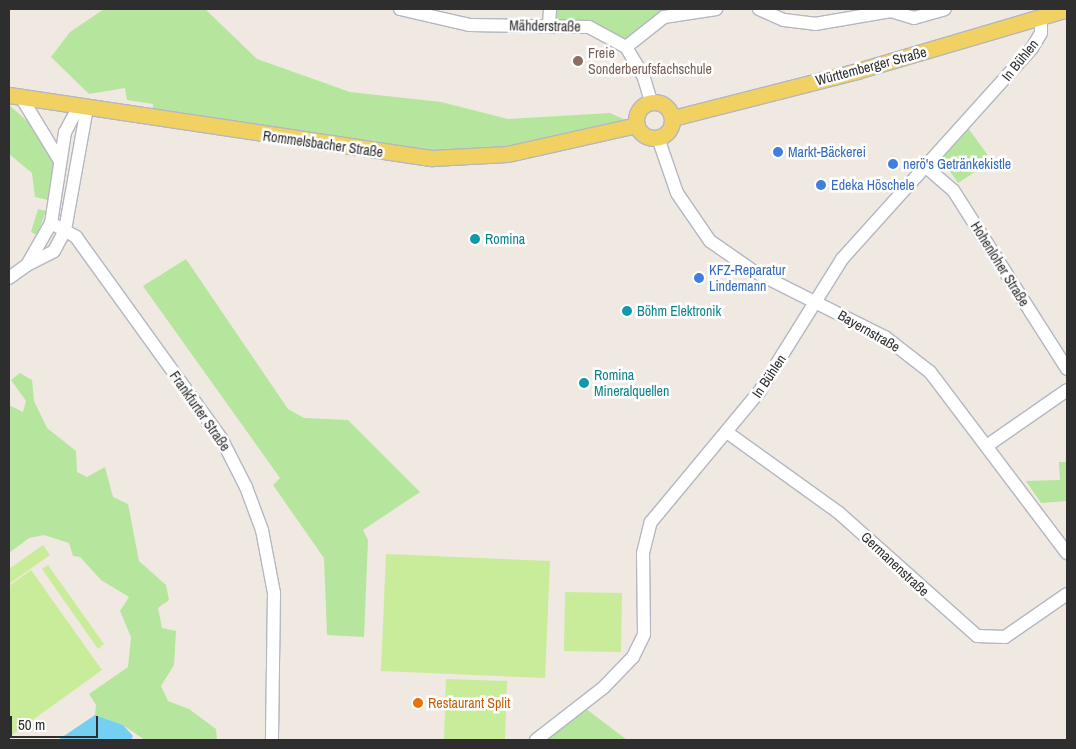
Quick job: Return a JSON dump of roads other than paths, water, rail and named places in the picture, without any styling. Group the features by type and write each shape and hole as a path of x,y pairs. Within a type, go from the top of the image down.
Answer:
{"main road":[{"name":"Württemberger Straße","path":"672,118 857,71 1060,10"},
{"name":"Rommelsbacher Straße","path":"15,96 432,158 500,155 637,125"},
{"path":"651,102 663,104 672,118 671,128 658,138 647,137 637,125 638,113 651,102"}],"street":[{"name":"Mähderstraße","path":"400,9 470,25 549,24 589,27 626,47"},
{"path":"549,24 550,9"},
{"path":"651,102 643,75 626,47 664,17 716,9"},
{"path":"760,9 784,20 807,24 899,10 914,18 945,9"},
{"name":"In Bühlen","path":"536,740 604,687 633,658 644,634 647,531 728,433 774,370 842,259 1032,48 1041,33 1041,17"},
{"path":"15,96 60,162"},
{"path":"27,265 51,223 65,132 83,107"},
{"path":"9,278 27,265 54,252 65,230 83,107"},
{"name":"Bayernstraße","path":"658,138 677,194 710,240 737,262 885,337 912,357 948,392 1067,553"},
{"name":"Hohenloher Straße","path":"925,166 953,190 1067,369"},
{"name":"Frankfurter Straße","path":"51,223 76,238 221,438 249,493 264,539 274,592 272,740"},
{"path":"988,445 1067,390"},
{"name":"Germanenstraße","path":"728,433 838,512 977,636 1004,637 1067,594"}],"water":[{"path":"95,715 123,725 133,736 131,740 58,740"}],"place":[{"name":"Freie Sonderberufsfachschule","path":"578,61"},
{"name":"Markt-Bäckerei","path":"778,152"},
{"name":"nerö's Getränkekistle","path":"893,164"},
{"name":"Edeka Höschele","path":"821,185"},
{"name":"Romina","path":"475,239"},
{"name":"KFZ-Reparatur Lindemann","path":"699,278"},
{"name":"Böhm Elektronik","path":"627,311"},
{"name":"Romina Mineralquellen","path":"584,383"},
{"name":"Restaurant Split","path":"418,703"}]}
